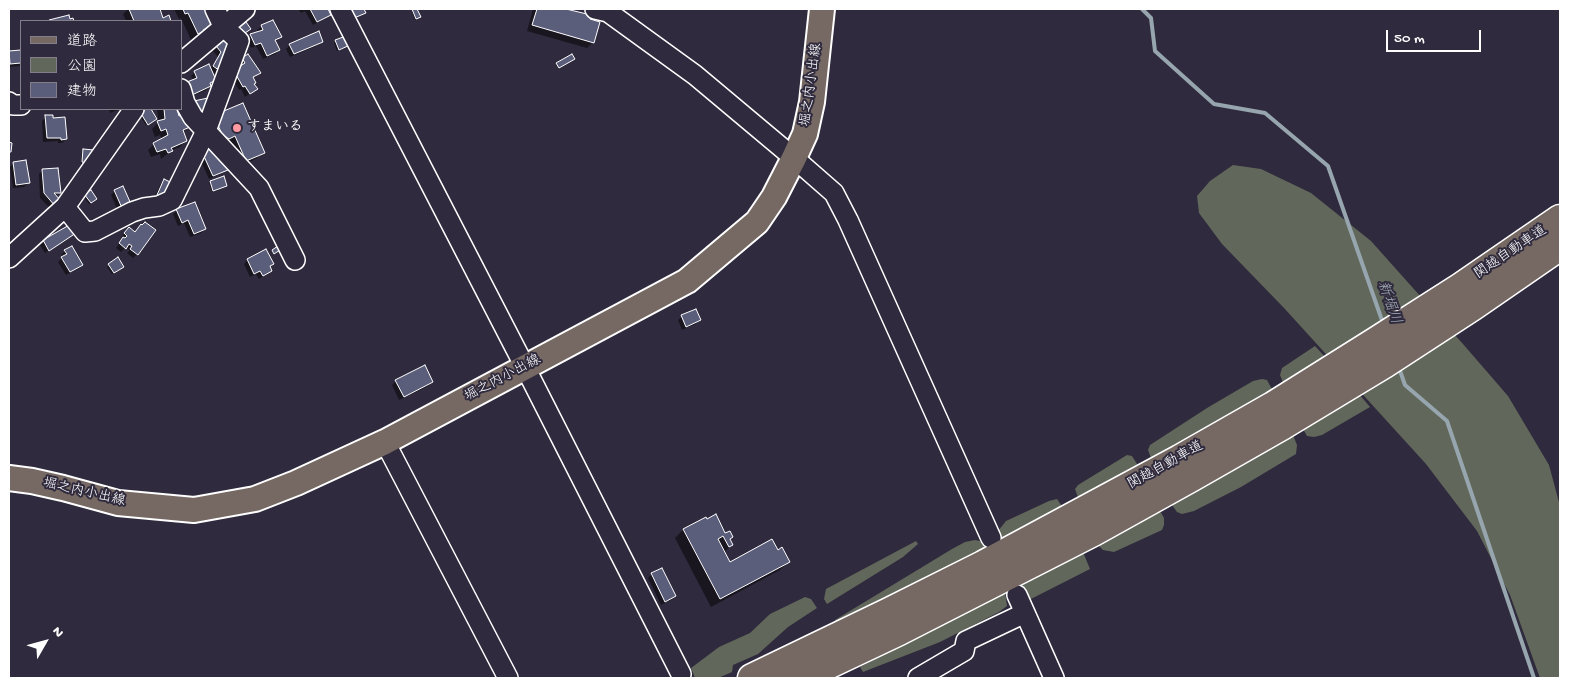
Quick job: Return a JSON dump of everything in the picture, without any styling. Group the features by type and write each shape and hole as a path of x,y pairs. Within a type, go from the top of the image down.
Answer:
{"highway":[{"name":"関越自動車道","path":"800,678 899,631 1101,527 1283,425 1380,353 1462,287 1560,219"},
{"name":"関越自動車道","path":"752,678 889,612 1084,511 1274,406 1473,306 1560,246"}],"main road":[{"name":"堀之内小出線","path":"9,478 63,488 118,503 194,510 255,499 296,484 385,442 687,281 757,222 774,197 794,158 804,134 812,102 822,9"}],"street":[{"path":"65,207 85,232 95,232 132,212 158,206 172,200 206,131 239,41 223,26 215,9"},
{"path":"182,62 245,9"},
{"path":"340,9 682,674"},
{"path":"595,9 608,12 695,75 834,193 848,220 991,538"},
{"path":"182,92 185,103 193,117 259,188 295,260"},
{"path":"9,257 65,207 133,110"},
{"path":"385,442 508,678"},
{"path":"1016,595 1054,678"},
{"path":"918,678 964,651 966,641 1025,612"}],"green space":[{"path":"1233,165 1261,169 1311,193 1371,241 1508,396 1549,465 1560,506 1560,678 1540,678 1510,595 1477,531 1426,464 1284,308 1222,244 1199,213 1197,196 1210,181"},
{"path":"1315,346 1327,359 1284,385 1280,375 1282,368"},
{"path":"1267,380 1273,391 1152,461 1148,450 1150,445 1207,408 1253,381"},
{"path":"1359,394 1370,407 1322,435 1307,436 1303,429"},
{"path":"1293,435 1297,445 1296,454 1241,487 1194,511 1182,514 1177,512 1172,505"},
{"path":"1127,455 1132,456 1139,467 1079,500 1075,489 1078,485"},
{"path":"1057,499 1063,508 1003,541 998,531 1006,521"},
{"path":"1160,511 1164,518 1162,530 1114,552 1103,550 1098,545"},
{"path":"916,541 918,544 903,557 827,604 824,599 826,589"},
{"path":"980,541 986,549 838,624 835,620 952,549 965,542"},
{"path":"1083,552 1090,569 1029,600 1022,585"},
{"path":"1005,592 1007,606 999,612 940,642 863,672 860,667"},
{"path":"805,597 811,599 817,608 788,627 758,654 733,665 732,672 718,678 695,678 691,668 719,647 750,633 770,614"}],"building":[{"path":"129,9 160,9 163,18 169,15 171,20 134,20"},
{"path":"183,9 207,9 215,24 198,34 188,13 185,14"},
{"path":"310,9 328,9 331,15 317,22"},
{"path":"350,9 364,9 366,13 354,18"},
{"path":"412,9 417,9 421,17 416,19"},
{"path":"537,9 566,9 591,15 590,19 600,22 594,43 532,25"},
{"path":"69,15 70,19 73,18 74,20 49,20"},
{"path":"273,20 282,37 275,40 280,50 267,56 261,43 255,45 250,34 263,30 261,25"},
{"path":"246,22 251,29 242,35 237,28"},
{"path":"319,31 323,42 294,54 289,44"},
{"path":"346,36 350,45 339,50 335,40"},
{"path":"224,40 232,49 220,71 213,66 221,52 216,46"},
{"path":"20,50 20,63 10,64 9,51"},
{"path":"248,54 261,73 253,77 256,83 254,84 258,89 250,94 245,86 243,87 235,73 238,71 237,68 245,63 242,58"},
{"path":"572,54 575,59 559,68 556,63"},
{"path":"209,64 216,80 210,83 211,86 192,95 187,82 197,78 194,71"},
{"path":"208,98 202,113 194,101"},
{"name":"すまいる","path":"243,103 265,153 246,161 235,136 229,139 222,134 216,121 219,113"},
{"path":"152,110 157,119 148,125 140,112"},
{"path":"164,110 177,110 179,116 185,114 190,127 183,130 187,141 171,148 173,151 168,153 166,149 157,152 153,143 168,135 166,129 161,131 157,121 165,119"},
{"path":"45,115 53,115 53,118 65,117 67,139 47,138"},
{"path":"9,142 12,143 11,152 9,152"},
{"path":"209,144 217,146 228,170 213,176 202,152"},
{"path":"83,149 94,150 85,163 82,162"},
{"path":"26,160 30,183 16,185 13,162"},
{"path":"58,168 61,193 54,193 61,201 55,206 44,193 42,169"},
{"path":"224,176 227,186 213,191 210,181"},
{"path":"164,179 174,184 166,199 157,195"},
{"path":"123,186 131,204 122,208 114,190"},
{"path":"91,190 97,199 91,203 84,194"},
{"path":"195,202 206,229 194,234 188,220 182,223 176,209"},
{"path":"145,222 156,230 138,255 130,249 132,246 129,244 126,249 119,243 123,237 127,236 124,233 129,227 135,232"},
{"path":"71,224 76,233 49,251 43,240"},
{"path":"72,246 83,265 70,272 61,257 67,254 64,250"},
{"path":"278,246 280,250 274,254 272,250"},
{"path":"266,249 274,264 270,266 272,271 263,276 260,271 254,274 247,259"},
{"path":"118,257 124,267 114,273 108,264"},
{"path":"696,309 701,320 686,327 681,315"},
{"path":"425,365 433,382 404,397 395,380"},
{"path":"716,514 725,533 730,531 733,537 730,539 733,545 729,547 723,536 718,539 730,562 772,539 778,550 782,547 790,562 720,599 683,529"},
{"path":"662,568 676,596 665,602 651,573"}],"waterway":[{"name":"新堀川","path":"1142,9 1151,18 1155,51 1214,104 1265,113 1328,166 1384,326"},
{"name":"新堀川","path":"1398,365 1405,385 1447,421 1534,678"}],"place":[{"name":"すまいる","path":"237,128"}]}
